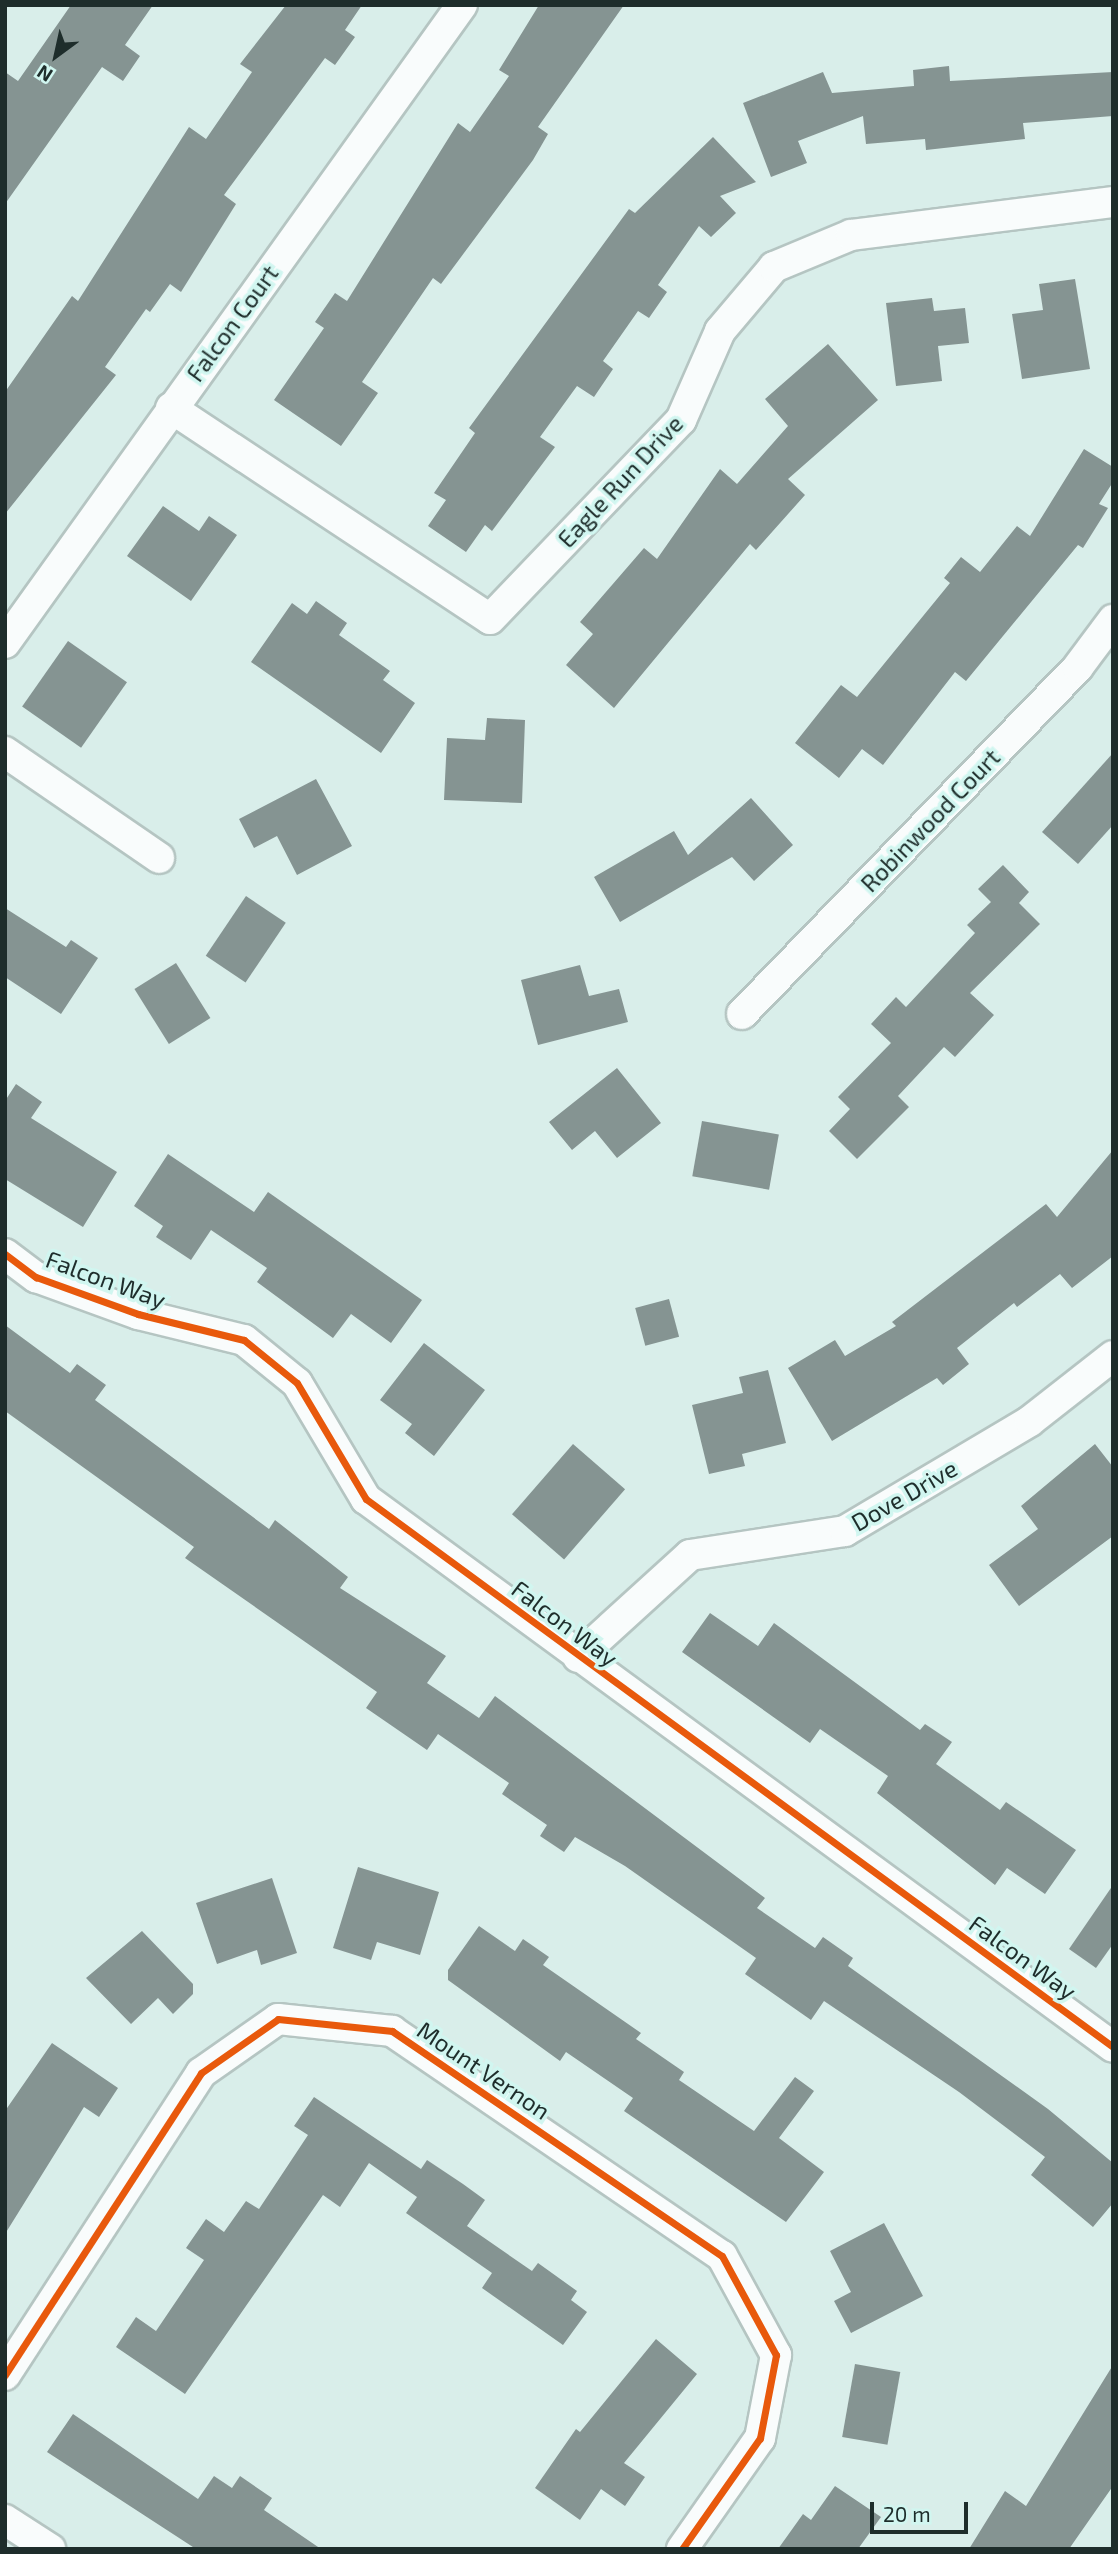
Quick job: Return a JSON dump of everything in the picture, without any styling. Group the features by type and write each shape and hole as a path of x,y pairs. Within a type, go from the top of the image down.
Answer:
{"street":[{"name":"Falcon Court","path":"5,643 462,5"},
{"name":"Eagle Run Drive","path":"171,408 490,619 681,420 720,331 774,267 851,235 1113,202"},
{"name":"Robinwood Court","path":"742,1014 1078,667 1113,620"},
{"path":"5,752 159,858"},
{"name":"Falcon Way","path":"5,1254 36,1276 138,1314 244,1340 297,1383 366,1499 1113,2047"},
{"name":"Dove Drive","path":"578,1657 690,1555 845,1531 1030,1421 1113,1356"},
{"name":"Mount Vernon","path":"5,2375 201,2073 278,2019 392,2031 722,2256 776,2355 760,2438 682,2549"},
{"path":"5,2520 50,2549"}],"building":[{"path":"71,5 153,5 125,45 140,56 123,81 102,67 5,204 5,72 18,81"},
{"path":"286,5 362,5 345,30 355,37 335,65 325,58 224,195 236,204 181,292 170,284 150,312 146,309 105,367 116,375 5,514 5,392 72,296 78,301 189,127 206,139 252,72 240,64"},
{"path":"539,5 624,5 538,127 548,134 533,160 441,284 433,278 362,382 378,393 341,446 274,400 324,328 315,322 335,293 347,301 458,123 470,132 509,76 499,70"},
{"path":"949,66 950,81 1113,72 1113,116 1023,123 1025,139 926,150 925,139 866,144 863,116 798,141 807,163 771,177 743,103 823,72 832,93 914,86 913,70"},
{"path":"713,137 756,182 720,196 736,213 711,237 699,226 658,285 667,292 649,318 638,311 603,361 613,369 594,397 577,386 540,437 555,447 492,531 485,525 466,552 428,526 446,500 434,493 475,433 469,428 629,209 635,213"},
{"path":"1075,279 1090,369 1022,379 1012,314 1043,310 1039,284"},
{"path":"932,298 934,311 965,308 969,343 938,346 942,381 896,386 886,303"},
{"path":"828,344 878,400 788,479 805,495 756,550 750,544 614,708 566,665 593,634 580,622 644,548 657,559 720,469 737,484 788,426 765,399"},
{"path":"1084,449 1113,467 1113,482 1099,504 1108,508 1083,548 1078,545 966,681 955,672 883,765 862,749 839,778 795,743 841,685 857,697 950,583 944,578 961,557 980,572 1017,526 1030,536"},
{"path":"163,506 199,531 209,516 237,535 191,601 127,556"},
{"path":"316,601 347,623 339,635 390,671 383,680 415,703 381,753 251,662 292,603 307,614"},
{"path":"68,641 127,682 81,748 22,707"},
{"path":"487,718 525,720 522,803 444,800 447,738 485,740"},
{"path":"1113,753 1113,825 1078,864 1042,832"},
{"path":"316,779 352,846 297,875 277,836 254,848 239,819"},
{"path":"751,798 793,845 754,881 732,857 620,922 594,877 674,831 688,855"},
{"path":"1003,865 1029,892 1019,903 1040,924 970,993 994,1015 955,1057 944,1047 898,1096 909,1107 857,1159 829,1131 850,1109 838,1097 891,1043 871,1024 896,997 906,1007 975,933 967,925 991,902 978,889"},
{"path":"246,896 286,923 246,983 206,956"},
{"path":"5,908 66,947 71,940 98,958 61,1014 5,977"},
{"path":"176,963 210,1018 169,1044 134,989"},
{"path":"580,965 589,996 619,989 628,1022 538,1045 521,980"},
{"path":"617,1068 661,1123 617,1158 595,1131 572,1150 549,1122"},
{"path":"16,1084 42,1102 31,1118 117,1172 83,1227 5,1179 5,1101"},
{"path":"702,1121 779,1135 769,1190 692,1176"},
{"path":"1113,1150 1113,1256 1072,1288 1060,1274 1017,1307 1014,1303 957,1348 969,1364 943,1385 937,1378 832,1441 788,1368 835,1340 845,1356 896,1326 892,1322 1046,1204 1057,1217"},
{"path":"168,1154 254,1212 268,1192 422,1300 391,1343 351,1314 333,1338 257,1282 267,1268 211,1230 191,1260 156,1237 163,1226 134,1206"},
{"path":"669,1299 679,1337 645,1346 635,1308"},
{"path":"5,1325 70,1373 77,1364 106,1385 95,1400 269,1529 275,1520 348,1577 340,1588 446,1656 427,1683 479,1718 495,1696 765,1898 757,1908 815,1948 823,1937 853,1958 848,1966 1048,2109 1113,2163 1113,2203 1093,2227 1031,2175 1045,2157 959,2092 824,2001 811,2020 745,1974 756,1958 625,1866 575,1837 564,1852 540,1836 547,1825 502,1794 509,1783 438,1734 427,1750 366,1708 377,1692 185,1558 194,1547 5,1411"},
{"path":"424,1343 485,1390 434,1456 405,1433 412,1424 380,1400"},
{"path":"768,1370 786,1443 742,1454 745,1466 709,1474 692,1405 743,1393 739,1377"},
{"path":"573,1444 625,1489 564,1559 512,1514"},
{"path":"1095,1444 1113,1467 1113,1536 1019,1606 989,1565 1038,1529 1021,1506"},
{"path":"710,1613 758,1646 774,1623 920,1730 925,1724 952,1742 936,1764 1000,1810 1006,1802 1076,1850 1045,1894 1007,1868 995,1885 877,1793 888,1776 820,1729 810,1743 682,1652"},
{"path":"358,1867 439,1892 420,1955 377,1942 371,1960 333,1948"},
{"path":"272,1878 297,1953 261,1965 257,1950 217,1964 196,1903"},
{"path":"1113,1885 1113,1944 1096,1968 1069,1949"},
{"path":"479,1926 515,1951 523,1939 549,1957 543,1965 641,2033 636,2039 684,2072 679,2080 754,2131 795,2077 814,2091 779,2138 824,2172 786,2222 624,2111 633,2098 566,2052 560,2061 448,1980 448,1970"},
{"path":"142,1931 193,1984 193,1994 173,2014 158,1998 131,2024 86,1978"},
{"path":"52,2043 118,2088 99,2117 84,2107 5,2234 5,2111"},
{"path":"314,2097 421,2169 427,2160 485,2200 467,2226 532,2271 538,2263 577,2291 571,2300 587,2312 563,2345 482,2288 492,2273 406,2213 417,2197 369,2163 340,2207 323,2195 185,2394 116,2347 136,2317 156,2331 204,2260 186,2248 206,2219 224,2232 246,2201 259,2209 308,2135 294,2126"},
{"path":"884,2223 923,2296 851,2333 834,2301 851,2292 830,2251"},
{"path":"656,2339 697,2374 624,2463 645,2477 625,2506 601,2489 580,2520 535,2488 576,2429 580,2432"},
{"path":"855,2364 900,2372 887,2445 842,2437"},
{"path":"1113,2365 1113,2486 1069,2549 969,2549 1005,2491 1026,2506"},
{"path":"73,2414 198,2499 214,2476 232,2488 240,2476 272,2498 264,2510 321,2549 196,2549 47,2452"},
{"path":"835,2486 881,2517 858,2549 778,2549 803,2514 811,2520"}],"cycle path":[{"path":"5,1254 36,1277 138,1314 244,1340 297,1383 366,1499 1113,2047"},
{"path":"5,2375 201,2073 278,2019 392,2031 722,2256 776,2355 760,2438 682,2549"}]}
